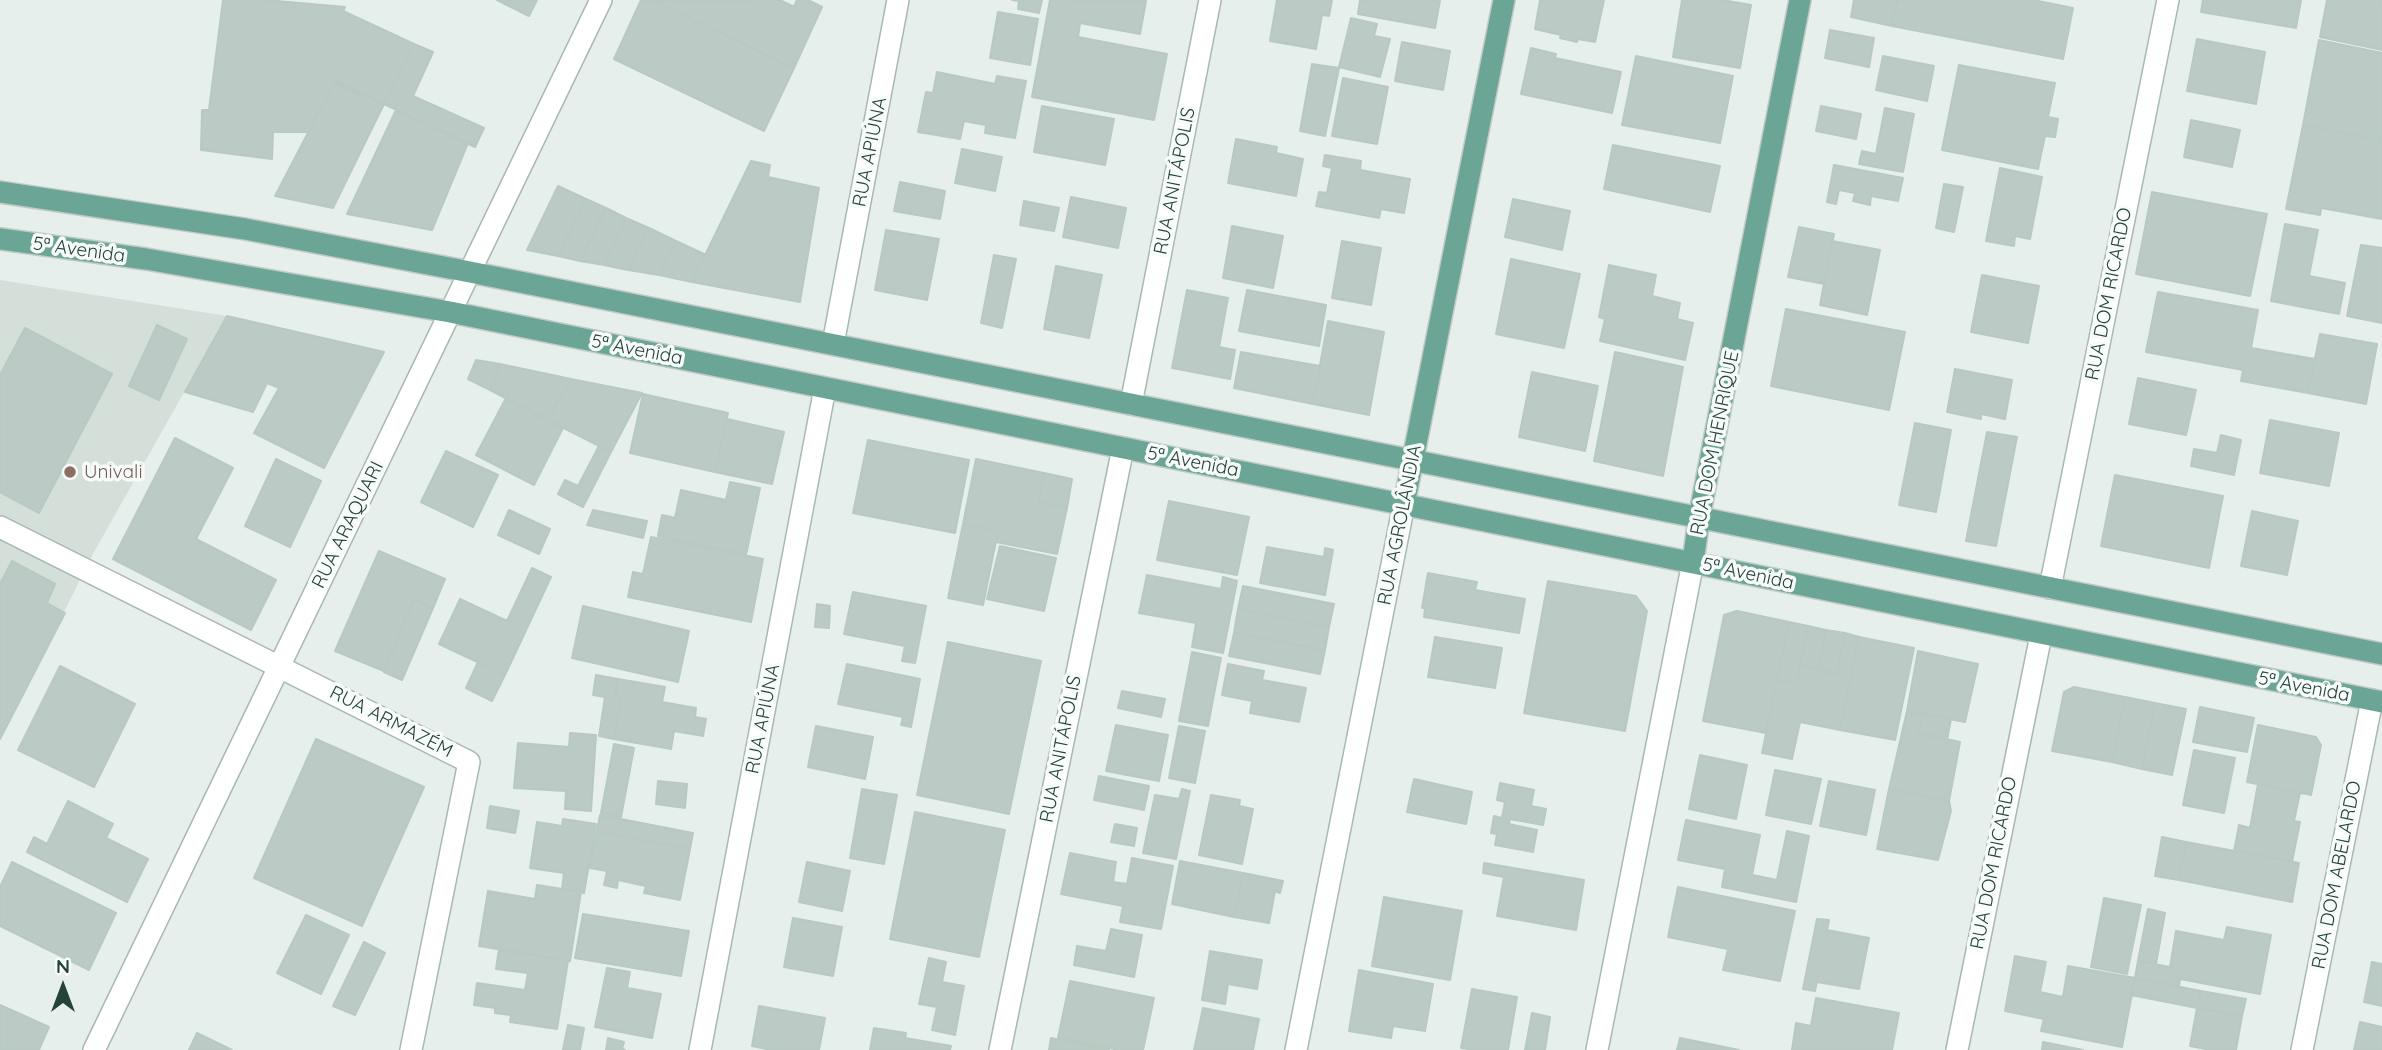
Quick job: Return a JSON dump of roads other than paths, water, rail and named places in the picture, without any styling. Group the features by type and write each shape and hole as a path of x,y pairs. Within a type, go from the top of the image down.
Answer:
{"main road":[{"name":"RUA AGROLÂNDIA","path":"1404,504 1504,0"},
{"name":"RUA DOM HENRIQUE","path":"1693,562 1699,518 1800,0"},
{"path":"0,192 245,229 470,272 2382,652"},
{"name":"5ª Avenida","path":"0,239 146,259 450,312 2377,701"}],"street":[{"name":"RUA ARAQUARI","path":"94,1050 601,0"},
{"name":"RUA APIÚNA","path":"833,344 898,0"},
{"name":"RUA ANITÁPOLIS","path":"1131,404 1210,0"},
{"name":"RUA DOM RICARDO","path":"2050,588 2168,0"},
{"name":"RUA APIÚNA","path":"700,1050 825,388"},
{"name":"RUA ANITÁPOLIS","path":"1000,1050 1123,448"},
{"name":"RUA AGROLÂNDIA","path":"1296,1050 1404,504"},
{"name":"RUA ARMAZÉM","path":"0,527 469,762 411,1050"},
{"name":"RUA DOM HENRIQUE","path":"1597,1050 1693,562"},
{"name":"RUA DOM RICARDO","path":"1957,1050 2041,635"},
{"name":"RUA DOM ABELARDO","path":"2302,1050 2377,701"}],"place":[{"name":"Univali","path":"70,472"}]}
